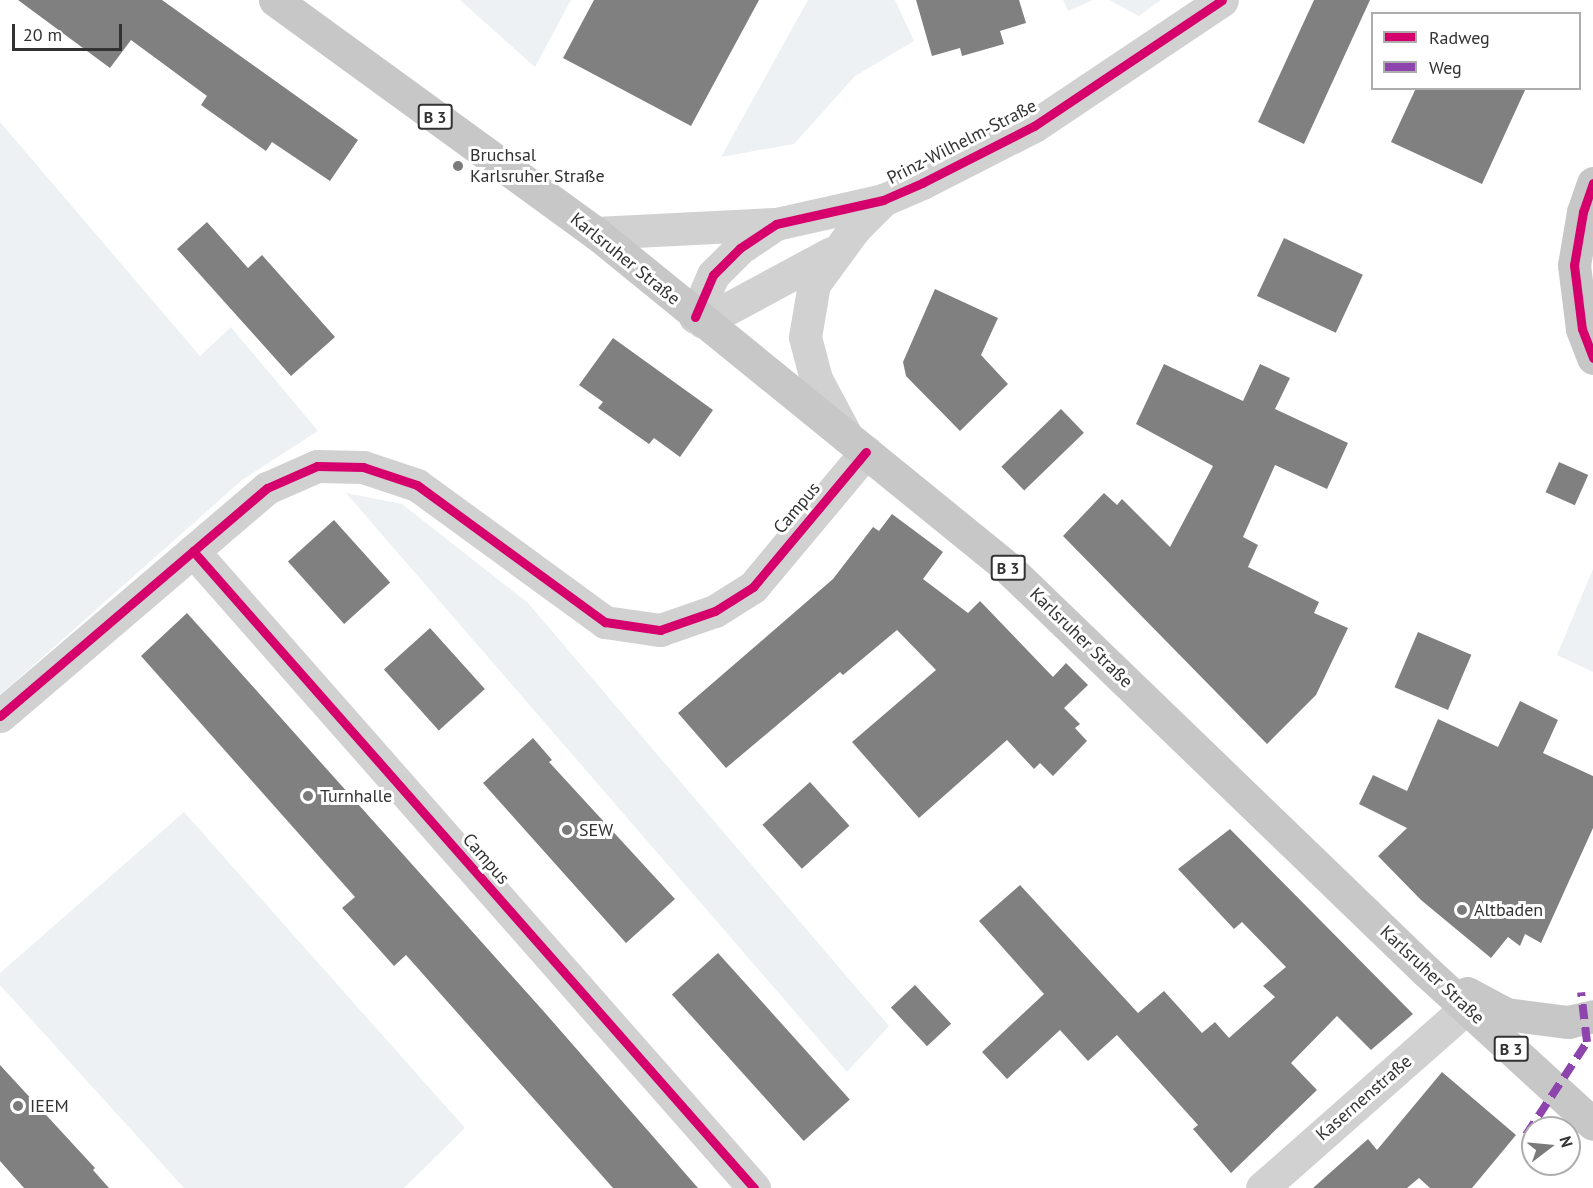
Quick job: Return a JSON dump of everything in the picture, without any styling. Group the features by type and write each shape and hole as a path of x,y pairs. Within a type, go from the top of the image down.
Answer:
{"main road":[{"name":"Karlsruher Straße","path":"275,0 596,234 699,320 857,444 1007,567 1426,971 1593,1124"},
{"path":"1593,183 1583,212 1574,265 1582,329 1593,358"},
{"path":"1426,971 1506,1014 1568,1022 1593,1016"}],"street":[{"name":"Prinz-Wilhelm-Straße","path":"699,320 713,276 740,248 776,224 883,200 1034,126 1222,0"},
{"name":"Prinz-Wilhelm-Straße","path":"699,320 841,247 883,200"},
{"path":"596,234 776,224"},
{"path":"841,247 814,284 805,337 816,379 857,444"},
{"name":"Campus","path":"0,716 267,488 316,466 363,467 417,485 605,622 660,630 715,611 753,587 857,444"},
{"name":"Campus","path":"193,551 754,1188"},
{"name":"Kasernenstraße","path":"1262,1188 1466,1008"}],"shaded area":[{"path":"460,0 571,0 535,67"},
{"path":"808,0 895,0 914,41 855,76 794,144 721,157"},
{"path":"1063,0 1093,0 1068,11"},
{"path":"1109,0 1161,0 1139,16"},
{"path":"0,122 200,356 231,327 318,431 242,480 0,695"},
{"path":"346,493 402,504 528,603 889,1026 847,1072"},
{"path":"1593,569 1593,672 1557,655"},
{"path":"184,812 465,1128 404,1188 184,1188 0,985 0,973"}],"building":[{"path":"18,0 162,0 358,140 330,181 272,142 266,151 201,105 207,96 131,40 110,68"},
{"path":"594,0 759,0 691,126 563,58"},
{"path":"916,0 1019,0 1026,23 1000,31 1004,44 962,56 960,48 932,56"},
{"path":"1314,0 1370,0 1304,144 1258,122"},
{"path":"1415,90 1525,90 1482,184 1391,142"},
{"path":"207,222 248,268 262,255 335,337 291,376 177,249"},
{"path":"1284,238 1363,275 1336,333 1257,296"},
{"path":"935,289 998,318 981,355 1008,384 960,431 906,376 903,362"},
{"path":"613,338 713,410 680,457 654,438 649,444 598,408 603,402 579,385"},
{"path":"1164,364 1243,401 1260,364 1290,378 1275,409 1348,443 1327,489 1275,465 1243,537 1258,545 1248,567 1319,602 1314,613 1348,628 1316,695 1267,744 1063,536 1104,493 1117,505 1122,499 1170,547 1213,466 1136,424"},
{"path":"1061,409 1084,433 1024,490 1001,467"},
{"path":"1559,462 1588,475 1575,505 1546,492"},
{"path":"892,514 943,552 923,579 968,613 980,601 1053,677 1066,663 1088,685 1064,708 1080,724 1075,728 1087,741 1053,776 1040,763 1034,769 1007,740 919,818 852,742 936,670 897,630 843,675 840,672 726,768 678,713 833,579 873,527 879,531"},
{"path":"334,520 390,582 344,624 288,561"},
{"path":"187,613 546,1014 698,1188 613,1188 406,955 394,966 342,908 355,897 141,656"},
{"path":"430,628 485,689 439,730 384,669"},
{"path":"1418,632 1471,655 1448,710 1395,687"},
{"path":"1520,701 1558,720 1543,753 1593,776 1593,828 1541,943 1525,934 1520,946 1508,937 1491,958 1421,900 1378,856 1407,828 1359,804 1373,775 1407,791 1438,719 1498,747"},
{"name":"SEW","path":"533,738 552,760 549,762 675,899 626,943 483,783"},
{"path":"810,782 849,826 802,869 762,825"},
{"path":"1230,829 1413,1014 1371,1050 1337,1016 1291,1063 1317,1090 1231,1173 1193,1129 1198,1125 1117,1035 1088,1061 1060,1030 1007,1079 982,1052 1044,994 979,921 1020,885 1138,1013 1164,991 1202,1033 1215,1022 1229,1038 1275,997 1263,986 1286,967 1242,922 1234,929 1178,869"},
{"path":"718,953 850,1099 804,1141 672,994"},
{"path":"915,985 951,1024 927,1046 891,1008"},
{"name":"IEEM","path":"0,1065 95,1168 93,1170 109,1188 24,1188 0,1161"},
{"path":"1442,1072 1516,1135 1472,1188 1430,1188 1419,1178 1407,1188 1313,1188 1368,1139 1377,1150"}],"marked path":[{"path":"1538,1116 1587,1042 1581,992"}],"cycle path":[{"path":"695,317 713,275 740,248 776,224 883,200 922,183 1034,126 1222,0"},
{"path":"1593,183 1583,212 1574,265 1582,329 1593,358"},
{"path":"0,716 267,488 317,466 363,467 417,485 605,622 660,630 715,611 753,587 866,452"},
{"path":"193,551 754,1188"}],"place":[{"name":"Bruchsal Karlsruher Straße","path":"458,166"},
{"name":"Turnhalle","path":"308,796"},
{"name":"SEW","path":"567,830"},
{"name":"Altbaden","path":"1462,910"},
{"name":"IEEM","path":"18,1106"}]}
